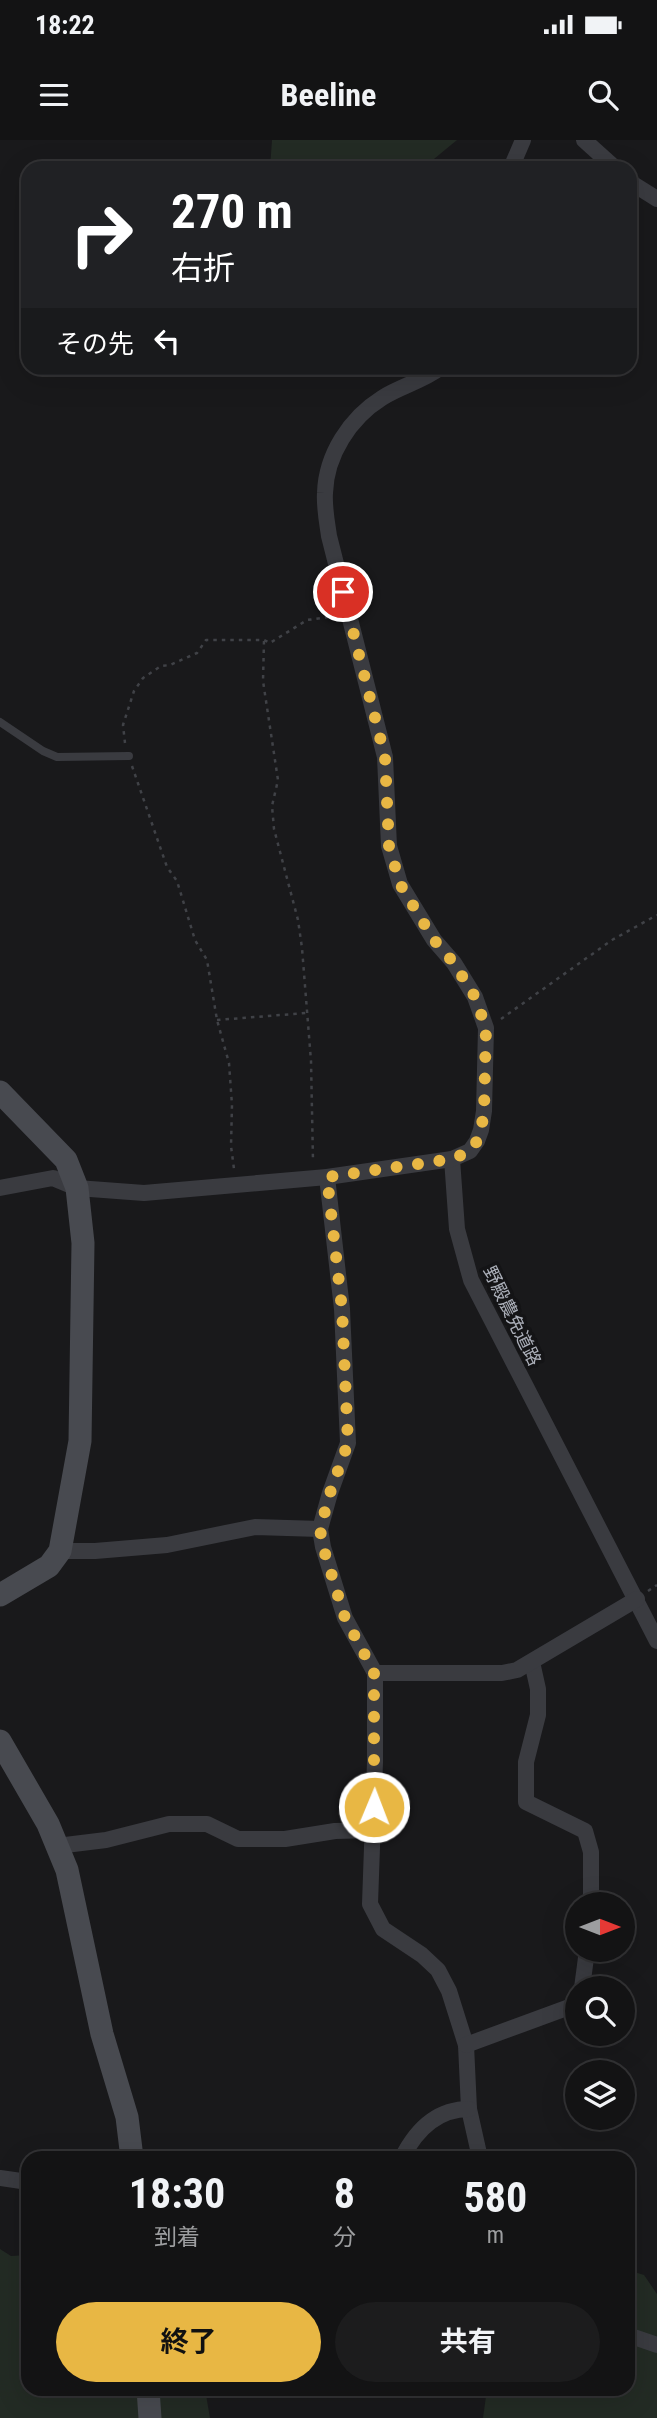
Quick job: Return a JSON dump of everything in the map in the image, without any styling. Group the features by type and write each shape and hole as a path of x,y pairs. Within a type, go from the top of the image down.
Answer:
{"street":[{"path":"513,161 523,140"},
{"path":"583,140 607,161"},
{"path":"637,186 657,199"},
{"path":"0,1188 53,1178 77,1188 144,1193 320,1177 452,1159 470,1151 477,1141 484,1111 486,1028 475,997 412,906 400,884 393,862 389,846 385,757 329,536 325,506 328,467 343,435 360,415 383,397 428,375"},
{"path":"0,1093 66,1160 77,1188 82,1243 80,1441 61,1551 50,1566 0,1595"},
{"name":"野殿農免道路","path":"452,1159 457,1229 471,1280 657,1642"},
{"path":"320,1177 342,1309 348,1443 320,1529 345,1618 374,1672 370,1904 383,1929 422,1955 438,1970 449,1991 466,2045 469,2109 478,2151"},
{"path":"61,1551 167,1545 255,1527 320,1529"},
{"path":"374,1672 517,1670 637,1599"},
{"path":"532,1662 538,1689 538,1715 526,1762 526,1802 585,1831 591,1852 591,1892"},
{"path":"0,1741 48,1824 68,1870 102,2034 127,2117 131,2151"},
{"path":"57,1846 106,1840 169,1824 207,1824 239,1839 285,1839 335,1831 373,1830"},
{"path":"466,2045 565,2009"},
{"path":"405,2151 409,2143 434,2118 454,2109 469,2109"},
{"path":"0,2178 21,2181"},
{"path":"635,2337 657,2345"},
{"path":"148,2396 150,2418"}],"lane":[{"path":"0,722 43,751 57,757 129,756"}],"path":[{"path":"236,1185 231,1146 229,1063 217,1020 206,960 195,940 177,881 167,867 122,737 122,724 134,691 143,678 161,666 170,665 197,653 206,640 264,640 270,643 307,620 329,617 334,607"},
{"path":"264,640 263,681 278,779 272,806 274,829 298,920 320,1177"},
{"path":"486,1028 612,940 657,915"},
{"path":"217,1020 306,1013"}],"shaded area":[{"path":"272,140 457,140 432,161 270,161"},
{"path":"0,2249 11,2256 21,2255 21,2396 206,2396 210,2418 0,2418"},
{"path":"635,2272 644,2275 657,2294 657,2418 483,2418 486,2396 635,2396"}],"route":[{"path":"343,592 385,757 389,846 400,884 434,940 454,963 475,997 486,1028 484,1111 481,1130 470,1151 452,1159 327,1177 342,1309 348,1443 320,1529 345,1618 374,1672 374,1807"}]}
